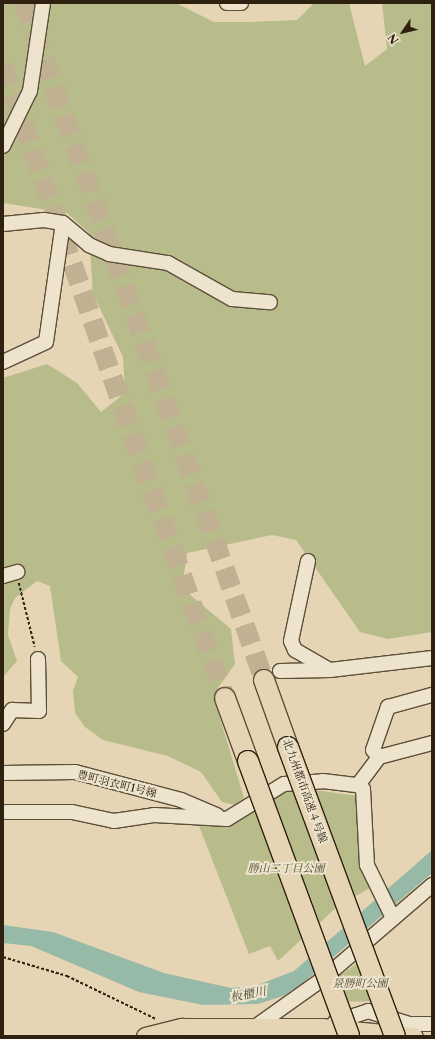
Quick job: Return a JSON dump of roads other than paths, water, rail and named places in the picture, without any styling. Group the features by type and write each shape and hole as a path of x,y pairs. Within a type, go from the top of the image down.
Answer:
{"highway":[{"name":"北九州都市高速４号線","path":"272,675 288,747 395,1036"},
{"path":"225,698 349,1036"}],"main road":[{"path":"145,1036 165,1028 255,1027 321,1027 414,1036"}],"street":[{"path":"3,146 30,91 43,3"},
{"path":"227,3 241,3"},
{"path":"3,224 44,220 63,223 90,245 109,254 168,263 232,299 270,302"},
{"path":"3,362 46,342 63,223"},
{"path":"308,561 291,641 295,650 330,670"},
{"path":"3,576 17,572"},
{"path":"272,675 432,658"},
{"path":"3,724 12,710 39,711 38,659"},
{"path":"379,757 373,750 388,707 432,695"},
{"path":"358,785 379,757 432,743"},
{"name":"豊町羽衣町1号線","path":"3,772 75,772 181,800 227,819"},
{"path":"3,812 72,812 114,821 154,815 227,819 284,784 323,781 358,785 363,789 367,865 392,915"},
{"path":"255,1027 324,978 392,915 432,885"},
{"path":"321,1027 368,1010 408,1024 432,1024"}],"water":[{"name":"板櫃川","path":"432,850 432,873 304,982 283,996 258,1004 203,1005 139,992 31,946 3,943 3,925 53,932 164,973 231,988 255,986 294,971"}],"tunnel":[{"path":"24,3 264,680"},
{"path":"3,66 225,698"}],"park label":[{"name":"勝山二丁目公園","path":"286,868"},
{"name":"景勝町公園","path":"360,983"}]}
